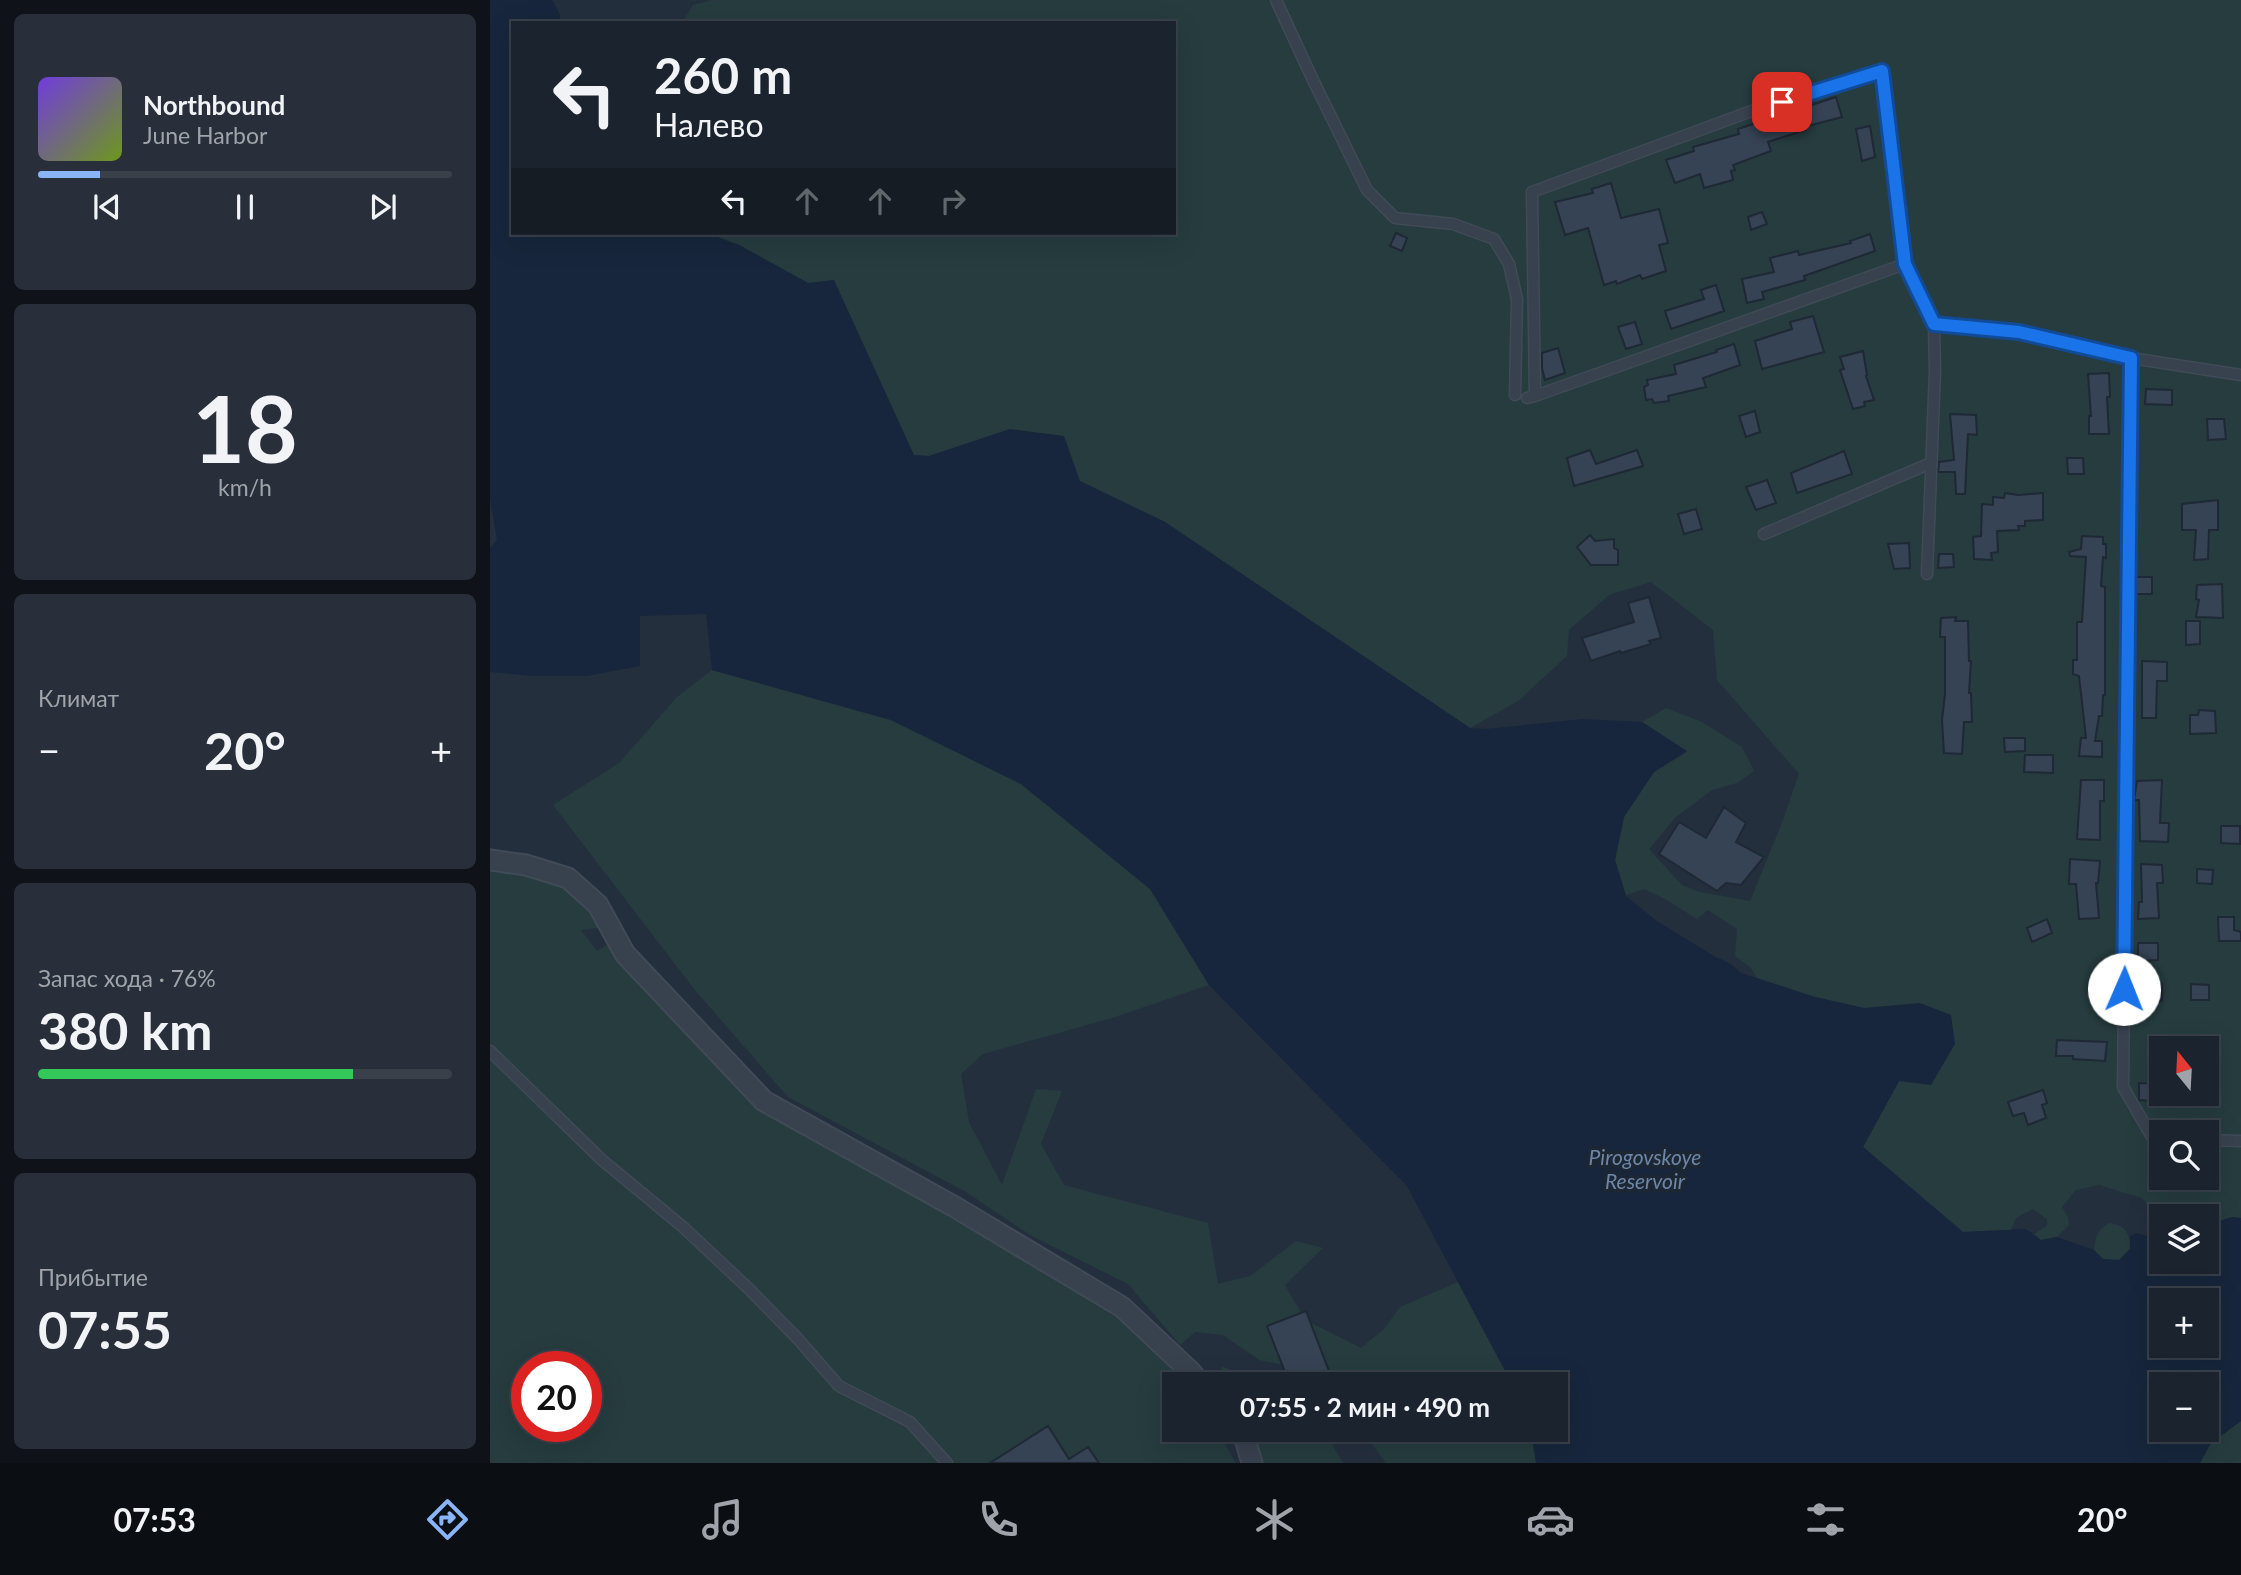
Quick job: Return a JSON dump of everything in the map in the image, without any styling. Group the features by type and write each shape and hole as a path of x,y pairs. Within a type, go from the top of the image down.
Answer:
{"street":[{"path":"490,860 526,865 568,878 598,905 625,954 764,1101 955,1208 1122,1307 1191,1372"},
{"path":"1246,1442 1252,1463"}],"lane":[{"path":"1276,0 1311,78 1367,190 1395,218 1453,224 1494,239 1509,264 1517,299 1515,395"},
{"path":"1905,264 1531,397 1532,192 1757,109 1882,71 1905,264 1934,324 1935,371 1927,574"},
{"path":"1934,324 2019,332 2131,358 2241,375"},
{"path":"2131,358 2123,1087 2149,1132"},
{"path":"1765,534 1931,463"},
{"path":"490,1051 602,1160 683,1227 748,1288 839,1386 911,1422 947,1463"},
{"path":"2219,1140 2241,1141"}],"green space":[{"path":"712,0 2241,0 2241,1218 2232,1217 2219,1221 2219,1204 2149,1204 2149,1206 2142,1198 2099,1185 2076,1190 2062,1207 2069,1225 2057,1237 2041,1240 2034,1234 2047,1226 2047,1219 2033,1209 2016,1218 2011,1230 1963,1232 1863,1147 1899,1081 1908,1010 1864,1008 1815,997 1757,978 1751,968 1735,956 1737,929 1708,910 1697,919 1644,889 1626,895 1615,860 1624,817 1654,772 1687,752 1642,722 1666,708 1702,722 1742,747 1754,771 1737,783 1712,790 1676,817 1649,849 1682,885 1700,892 1750,901 1799,774 1717,680 1713,630 1651,582 1609,595 1569,630 1567,656 1518,701 1470,728 1165,522 1080,481 1010,429 929,456 914,455 897,421 808,283 739,245 712,235 1176,235 1176,21 683,21 693,5"},
{"path":"712,670 891,720 1021,784 1150,889 1209,985 1109,1019 983,1054 961,1074 969,1122 1002,1185 1036,1089 1062,1091 1041,1144 1064,1185 1208,1223 1218,1284 1250,1276 1296,1241 1323,1248 1285,1285 1305,1320 1361,1348 1384,1329 1400,1307 1458,1282 1506,1372 1315,1372 1259,1360 1223,1335 1195,1332 1180,1345 1128,1284 1030,1235 966,1192 788,1097 694,989 553,805 619,763 677,697"},
{"path":"490,868 556,878 595,915 598,928 581,930 597,951 607,945 695,1042 769,1113 999,1243 1120,1319 1176,1372 1162,1372 1162,1442 1224,1442 1236,1463 490,1463"},
{"path":"2109,1223 2123,1228 2129,1238 2130,1249 2119,1260 2103,1259 2094,1250 2098,1234"},
{"path":"1222,1366 1235,1372 1220,1372"},
{"path":"2241,1421 2241,1463 2200,1463 2211,1443 2219,1442 2219,1437"},
{"path":"1257,1442 1331,1442 1343,1463 1263,1463"},
{"path":"1370,1442 1533,1442 1536,1463 1386,1463"}],"water":[{"name":"Pirogovskoye Reservoir","path":"490,0 552,0 560,15 560,21 511,21 511,235 712,235 739,245 808,283 834,280 914,455 929,456 1010,429 1064,436 1080,481 1165,522 1470,728 1486,729 1583,719 1642,722 1687,751 1654,772 1624,817 1615,860 1626,896 1657,921 1731,964 1741,973 1815,997 1864,1008 1920,1003 1951,1015 1955,1044 1931,1085 1899,1081 1863,1147 1963,1232 2026,1229 2041,1240 2057,1237 2094,1250 2103,1259 2119,1260 2130,1249 2130,1236 2136,1233 2149,1235 2149,1274 2219,1274 2219,1221 2232,1217 2241,1218 2241,1421 2219,1437 2219,1372 2149,1372 2149,1442 2212,1442 2200,1463 1536,1463 1533,1442 1568,1442 1568,1372 1506,1372 1407,1186 1209,985 1150,889 1021,784 891,720 712,670 706,614 640,616 640,666 587,676 534,676 490,672 490,548 497,540 490,499"}],"building":[{"path":"1836,97 1842,117 1804,127 1805,130 1768,142 1771,151 1733,165 1733,180 1704,188 1700,174 1675,183 1666,160 1694,151 1693,147 1739,134 1738,129"},
{"path":"1870,126 1875,157 1862,161 1856,129"},
{"path":"1611,183 1621,218 1659,209 1668,243 1659,245 1666,271 1642,279 1640,275 1617,284 1616,281 1604,285 1588,228 1565,235 1555,202 1593,193 1592,189"},
{"path":"1762,212 1767,224 1751,230 1748,217"},
{"path":"1396,233 1407,238 1402,251 1390,246"},
{"path":"1870,234 1875,251 1804,276 1805,280 1762,292 1764,299 1747,303 1742,279 1774,272 1770,258 1798,251 1799,255 1851,243 1850,241"},
{"path":"1716,285 1724,311 1671,329 1665,311 1704,299 1701,290"},
{"path":"1813,316 1824,352 1762,369 1755,341 1792,329 1790,322"},
{"path":"1635,322 1642,344 1626,349 1618,327"},
{"path":"1734,344 1740,365 1703,378 1706,387 1668,396 1669,401 1654,403 1652,399 1646,400 1644,387 1648,385 1647,380 1676,374 1674,365"},
{"path":"1558,348 1565,373 1545,380 1542,353"},
{"path":"1863,351 1866,376 1874,400 1864,402 1865,406 1853,409 1840,370 1844,369 1840,357"},
{"path":"2109,373 2109,434 2089,434 2091,416 2088,374"},
{"path":"2146,389 2172,390 2172,405 2145,404"},
{"path":"1755,411 1760,432 1746,437 1739,416"},
{"path":"1950,414 1976,415 1977,435 1968,434 1965,494 1956,494 1955,472 1938,472 1939,462 1954,460"},
{"path":"2207,419 2224,419 2226,439 2208,440"},
{"path":"1590,450 1596,464 1637,450 1643,466 1574,486 1567,458"},
{"path":"1844,451 1852,474 1797,493 1791,473"},
{"path":"2067,458 2083,458 2084,474 2068,474"},
{"path":"1767,480 1776,503 1756,510 1746,487"},
{"path":"2005,493 2043,493 2043,520 2025,521 2025,526 2018,526 2019,530 1997,531 1998,552 1991,553 1992,560 1974,559 1973,537 1981,536 1982,504 1993,505 1993,497 2004,498"},
{"path":"2218,500 2218,530 2209,530 2208,559 2194,560 2196,530 2182,530 2182,504"},
{"path":"1696,509 1702,529 1684,534 1678,514"},
{"path":"1590,535 1595,541 1614,539 1614,548 1618,550 1618,565 1591,565 1577,547"},
{"path":"2082,536 2103,537 2103,544 2106,544 2101,586 2105,587 2105,695 2095,741 2102,741 2102,757 2079,756 2081,738 2086,738 2079,676 2073,674 2073,660 2077,660 2077,622 2082,622 2086,557 2070,556 2069,552 2081,549"},
{"path":"1909,543 1910,568 1894,569 1888,544"},
{"path":"1939,554 1953,554 1954,567 1938,568"},
{"path":"2136,577 2152,577 2152,594 2136,594"},
{"path":"2222,584 2223,618 2196,617 2199,600 2196,599 2197,585"},
{"path":"1649,597 1661,638 1649,641 1651,644 1591,661 1582,638 1634,622 1628,603"},
{"path":"1956,617 1955,621 1968,621 1971,661 1969,693 1972,722 1964,722 1962,754 1944,753 1942,720 1945,637 1940,637 1941,618"},
{"path":"2186,621 2200,621 2200,644 2186,645"},
{"path":"2142,661 2167,662 2167,681 2157,681 2156,718 2142,718"},
{"path":"2199,710 2215,711 2216,733 2190,734 2190,715 2198,715"},
{"path":"2004,738 2025,738 2025,751 2005,752"},
{"path":"2025,755 2053,755 2053,773 2024,772"},
{"path":"2081,780 2104,780 2104,801 2100,801 2100,840 2077,839"},
{"path":"2162,780 2160,823 2169,823 2168,842 2140,841 2139,800 2134,800 2137,781"},
{"path":"1724,807 1746,823 1736,842 1764,857 1741,885 1726,883 1717,891 1659,854 1679,822 1706,838"},
{"path":"2221,826 2240,826 2240,844 2221,843"},
{"path":"2070,859 2100,861 2096,883 2099,918 2079,919 2076,884 2069,884"},
{"path":"2141,864 2162,865 2163,883 2157,883 2159,918 2138,919 2139,902 2142,902"},
{"path":"2197,869 2213,870 2212,884 2197,883"},
{"path":"2218,917 2234,917 2234,930 2241,932 2241,941 2219,941"},
{"path":"2047,919 2052,933 2032,942 2027,928"},
{"path":"2138,943 2158,943 2158,960 2138,961"},
{"path":"2132,984 2162,984 2162,1001 2132,1000"},
{"path":"2191,984 2209,985 2209,1000 2191,1000"},
{"path":"2057,1040 2107,1042 2105,1061 2056,1056"},
{"path":"2139,1083 2149,1084 2149,1101 2139,1100"},
{"path":"2043,1090 2047,1103 2042,1105 2046,1118 2028,1125 2024,1113 2013,1116 2008,1102"},
{"path":"1306,1311 1329,1372 1285,1372 1267,1326"},
{"path":"1048,1426 1069,1459 1088,1447 1099,1463 990,1463"}],"route":[{"path":"1782,102 1882,71 1905,264 1934,324 2019,332 2131,358 2124,989"}]}
